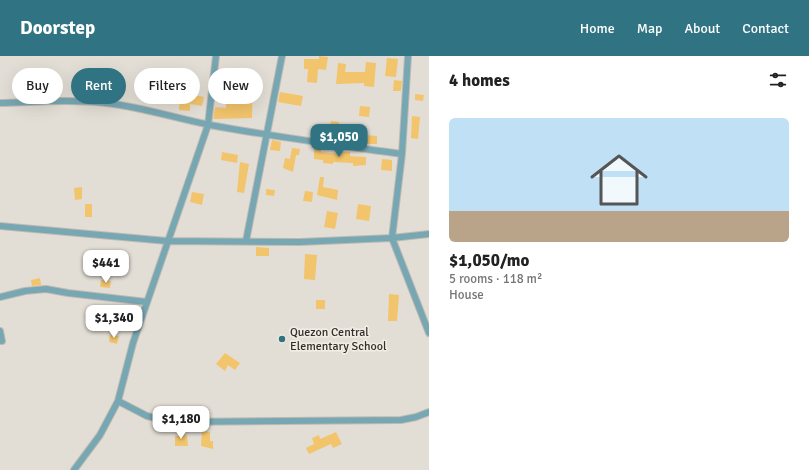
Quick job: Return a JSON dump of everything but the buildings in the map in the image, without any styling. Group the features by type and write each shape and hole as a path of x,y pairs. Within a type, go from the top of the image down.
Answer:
{"street":[{"path":"74,470 100,435 118,401 147,302 208,124 216,56"},
{"path":"246,241 268,136 282,56"},
{"path":"408,56 402,154 392,238 429,333"},
{"path":"0,103 59,101 105,102 268,136 402,154"},
{"path":"0,226 167,241 300,242 392,238 429,234"},
{"path":"0,296 46,289 68,294 147,302"},
{"path":"0,331 2,341"},
{"path":"118,401 147,416 172,422 401,420 416,417 429,412"}],"place":[{"name":"Quezon Central Elementary School","path":"282,339"}]}
